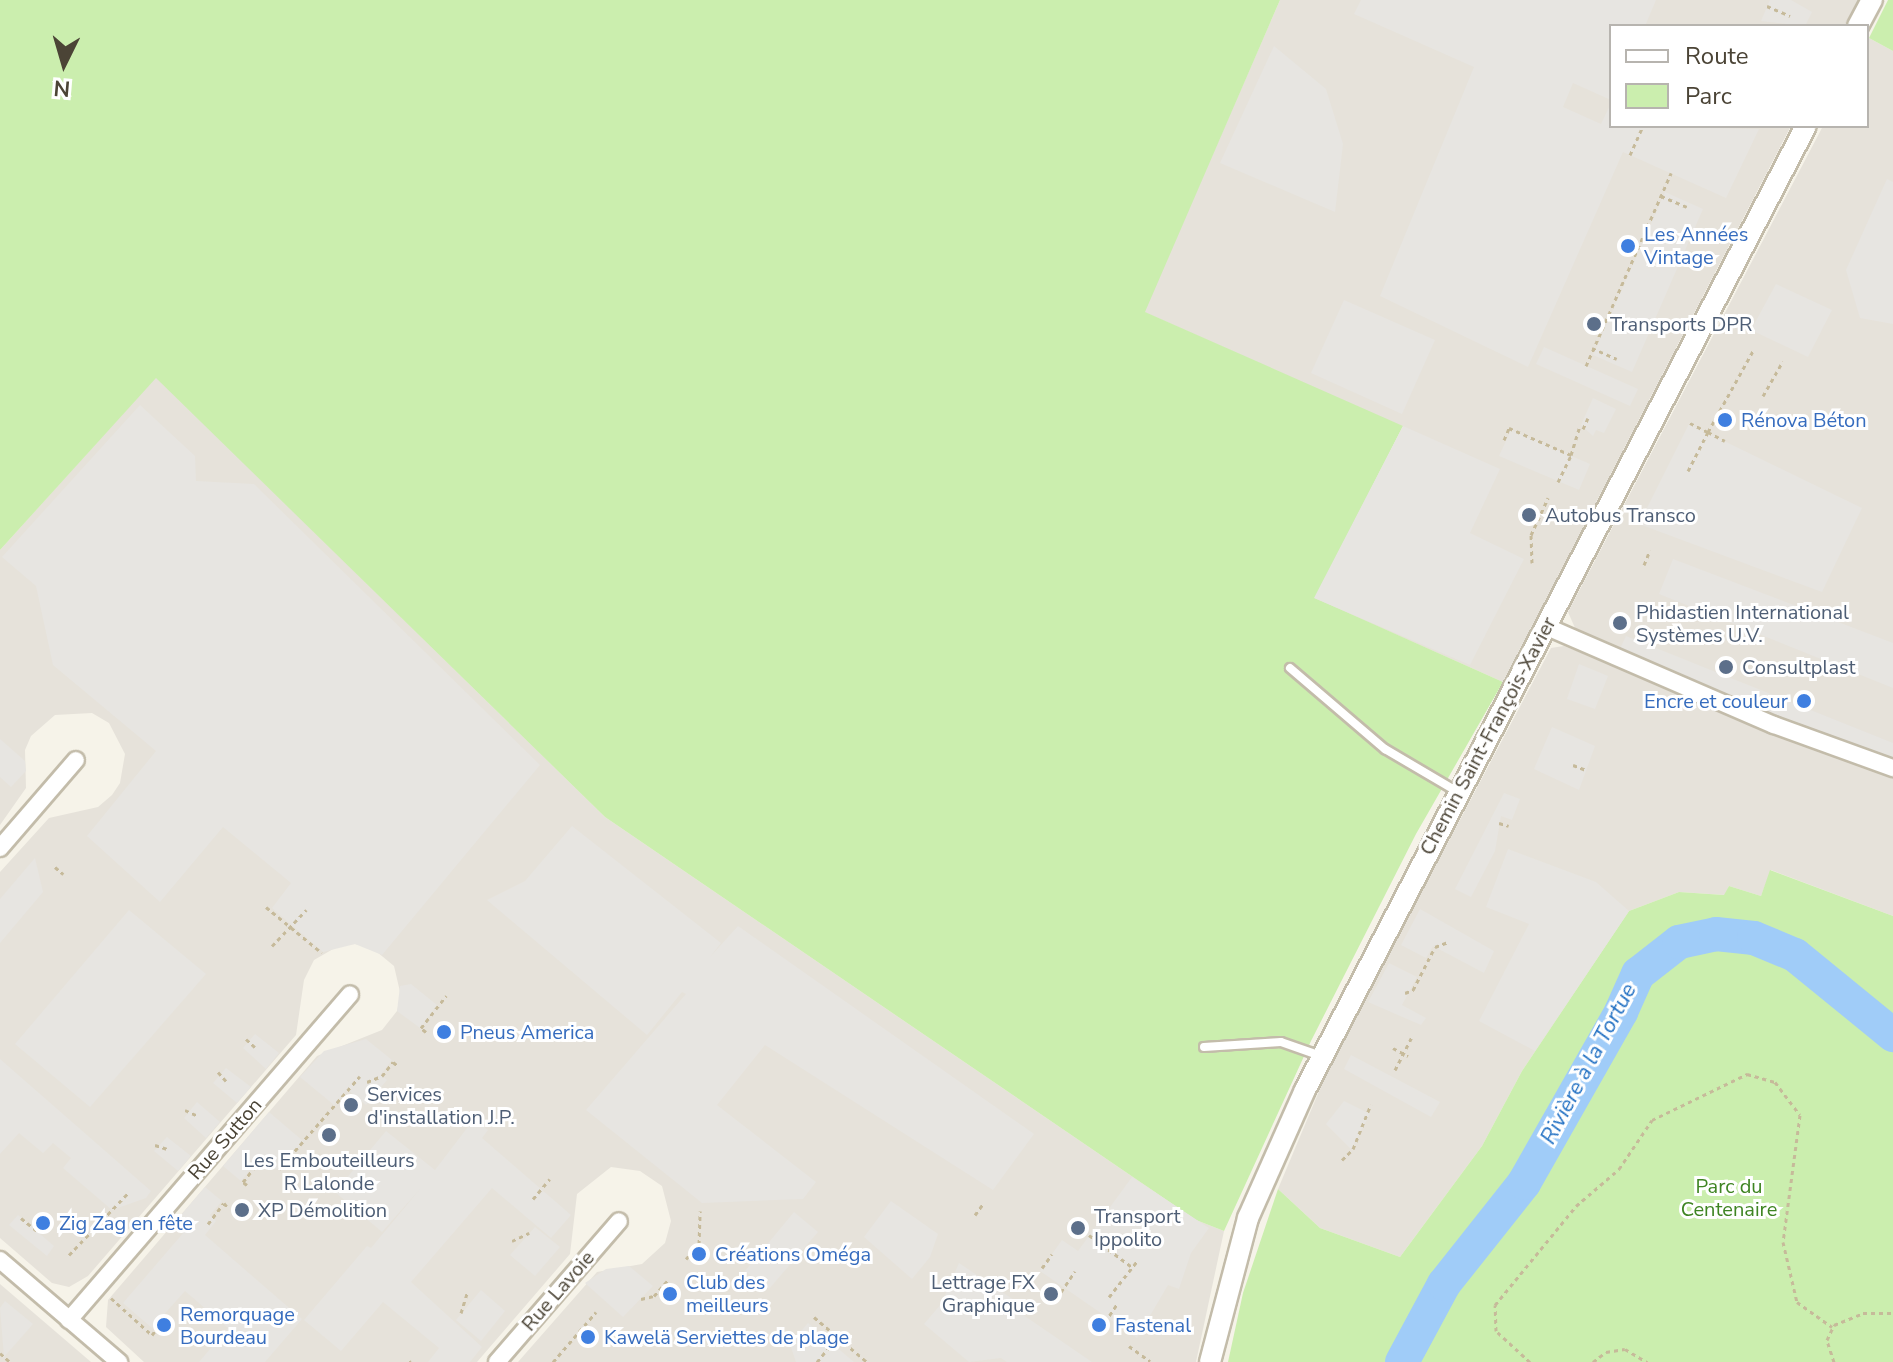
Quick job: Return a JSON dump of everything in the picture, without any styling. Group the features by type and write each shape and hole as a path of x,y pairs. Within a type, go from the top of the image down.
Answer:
{"street":[{"path":"1859,24 1872,0"},
{"name":"Chemin Saint-François-Xavier","path":"1210,1362 1248,1218 1322,1056 1805,128"},
{"path":"1545,626 1774,725 1893,768"},
{"path":"0,848 76,760"},
{"name":"Rue Sutton","path":"69,1320 350,995"},
{"name":"Rue Lavoie","path":"497,1362 619,1221"},
{"path":"0,1260 119,1362"}],"lane":[{"path":"1290,668 1385,749 1459,792"},
{"path":"1204,1047 1281,1042 1322,1056"}],"path":[{"path":"1767,6 1790,16"},
{"path":"1630,155 1642,128"},
{"path":"1586,366 1671,173"},
{"path":"1660,196 1687,207"},
{"path":"1592,349 1617,359"},
{"path":"1688,471 1754,349"},
{"path":"1763,396 1783,361"},
{"path":"1558,482 1588,418"},
{"path":"1690,423 1725,441"},
{"path":"1504,440 1509,428 1571,455"},
{"path":"1532,563 1530,535 1548,498"},
{"path":"1644,565 1650,550"},
{"path":"1573,765 1586,770"},
{"path":"1499,823 1509,826"},
{"path":"55,867 63,874"},
{"path":"266,907 322,953"},
{"path":"272,946 306,910"},
{"path":"1405,993 1416,986 1435,947 1448,942"},
{"path":"426,1032 421,1028 446,996"},
{"path":"434,1012 439,1016"},
{"path":"1395,1070 1406,1055 1412,1037"},
{"path":"246,1039 255,1047"},
{"path":"1393,1048 1406,1055"},
{"path":"367,1082 382,1076 393,1062 398,1066"},
{"path":"218,1072 226,1081"},
{"path":"1530,1362 1496,1331 1492,1312 1576,1206 1619,1169 1652,1120 1754,1074 1786,1093 1802,1126 1794,1167 1785,1253 1794,1296 1800,1306 1832,1327"},
{"path":"279,1169 308,1143 360,1076"},
{"path":"1342,1160 1366,1130 1371,1104"},
{"path":"185,1110 198,1116"},
{"path":"155,1145 167,1149"},
{"path":"294,1154 299,1158"},
{"path":"247,1185 243,1182 263,1156"},
{"path":"533,1199 550,1179"},
{"path":"69,1255 128,1193"},
{"path":"208,1224 224,1203 228,1208"},
{"path":"975,1215 983,1204"},
{"path":"686,1259 699,1244 700,1211"},
{"path":"21,1218 36,1232"},
{"path":"512,1241 529,1233"},
{"path":"1089,1235 1132,1267"},
{"path":"1042,1268 1052,1254"},
{"path":"1109,1297 1138,1260"},
{"path":"1061,1292 1075,1271"},
{"path":"641,1299 662,1288 669,1279"},
{"path":"461,1313 467,1293"},
{"path":"1105,1322 1118,1303"},
{"path":"120,1307 152,1335 155,1331"},
{"path":"553,1362 596,1312"},
{"path":"1834,1362 1827,1340 1832,1327 1863,1313 1893,1313"},
{"path":"814,1317 867,1362"},
{"path":"580,1330 584,1334"},
{"path":"817,1362 837,1337"},
{"path":"1129,1346 1150,1361"},
{"path":"1593,1362 1606,1352 1625,1349 1647,1362"},
{"path":"0,1353 10,1362"},
{"path":"556,1357 562,1362"}],"shaded area":[{"path":"1280,0 1859,0 1846,24 1609,24 1609,128 1790,128 1503,682 1314,598 1403,427 1144,312"},
{"path":"1361,0 1656,0 1646,24 1609,24 1609,99 1573,83 1563,107 1601,124 1609,107 1609,128 1759,129 1726,198 1623,152 1528,367 1380,296 1474,67 1354,14"},
{"path":"1770,0 1791,0 1812,12 1806,24 1761,21"},
{"path":"1869,38 1893,51 1893,759 1619,649 1575,628 1568,612 1822,128 1869,128"},
{"path":"1274,46 1326,89 1343,144 1335,212 1220,163"},
{"path":"1887,179 1893,182 1893,324 1860,318 1846,270"},
{"path":"1665,192 1703,209 1632,372 1593,355"},
{"path":"1776,284 1832,310 1808,357 1751,330"},
{"path":"1344,300 1435,340 1402,414 1311,373"},
{"path":"1544,347 1638,389 1630,406 1536,364"},
{"path":"156,377 605,817 1196,1220 1224,1231 1196,1362 518,1362 597,1272 642,1264 665,1243 671,1221 662,1186 640,1171 611,1167 577,1194 570,1254 477,1362 144,1362 106,1327 108,1300 317,1056 382,1030 397,1011 401,996 394,966 371,947 355,944 340,945 314,960 304,980 296,1035 88,1276 69,1287 52,1283 0,1238 0,872 49,818 98,807 112,795 120,783 125,754 109,723 92,713 55,715 31,736 25,750 26,788 0,825 0,550"},
{"path":"1593,398 1616,409 1604,433 1596,430 1593,436 1581,425"},
{"path":"140,405 195,456 196,481 254,484 540,765 382,955 355,944 323,952 272,908 291,883 223,827 160,902 87,836 156,751 53,665 36,586 2,557"},
{"path":"1689,424 1862,508 1822,592 1639,524"},
{"path":"1403,426 1500,469 1470,533 1524,559 1470,665 1314,598"},
{"path":"1511,430 1590,464 1579,490 1499,456"},
{"path":"1673,559 1893,643 1893,688 1659,594"},
{"path":"1626,636 1893,743 1893,768 1615,659"},
{"path":"1564,646 1893,777 1893,916 1771,870 1761,896 1729,886 1725,895 1679,892 1629,911 1522,1071 1482,1146 1400,1257 1320,1228 1278,1189 1330,1065 1551,648"},
{"path":"1579,664 1608,676 1595,709 1567,699"},
{"path":"1552,727 1595,746 1579,790 1534,769"},
{"path":"0,739 25,761 26,771 11,787 0,777"},
{"path":"1504,793 1520,799 1512,820 1501,816 1495,851 1471,897 1455,889"},
{"path":"572,826 721,943 710,957 738,926 1034,1134 993,1190 765,1045 717,1105 816,1182 803,1199 702,1203 586,1110 686,994 682,992 647,1035 487,900 525,881"},
{"path":"1508,849 1596,882 1629,911 1535,1051 1479,1021 1529,924 1486,907"},
{"path":"35,858 43,892 0,943 0,899"},
{"path":"1420,909 1494,951 1484,973 1433,946 1426,958 1401,945"},
{"path":"129,910 206,974 90,1107 15,1044"},
{"path":"1389,963 1417,977 1402,1005 1426,1018 1421,1025 1368,1002"},
{"path":"411,984 437,1005 420,1028 397,1011 400,986"},
{"path":"255,1034 279,1053 266,1069 243,1048"},
{"path":"366,1039 392,1060 381,1074 387,1080 366,1105 347,1089 334,1105 300,1077 324,1051"},
{"path":"1351,1055 1440,1102 1431,1117 1344,1069"},
{"path":"0,1059 151,1191 146,1198 112,1210 63,1168 71,1158 53,1143 43,1153 19,1133 0,1154"},
{"path":"226,1068 251,1087 237,1103 213,1083"},
{"path":"1344,1101 1370,1114 1351,1149 1326,1124"},
{"path":"197,1102 220,1122 206,1138 184,1118"},
{"path":"269,1112 303,1141 279,1169 250,1170 241,1181 223,1166"},
{"path":"474,1119 488,1130 482,1138 571,1215 551,1238 492,1188 411,1282 482,1347 470,1362 428,1362 439,1348 383,1302 341,1351 304,1320 367,1246 371,1248 420,1189 382,1232 335,1192 386,1131 435,1170"},
{"path":"167,1137 191,1156 178,1171 154,1151"},
{"path":"1132,1177 1209,1228 1191,1253 1179,1289 1168,1285 1137,1338 1040,1271 1062,1240 1078,1251"},
{"path":"205,1187 222,1201 210,1215 216,1221 205,1235 302,1319 265,1362 199,1362 228,1328 185,1291 152,1328 123,1303 191,1224 181,1215"},
{"path":"891,1201 938,1234 930,1257 912,1279 864,1237"},
{"path":"794,1212 818,1232 769,1289 745,1271"},
{"path":"18,1215 54,1246 47,1256 9,1225"},
{"path":"535,1227 560,1247 535,1276 510,1255"},
{"path":"959,1263 1017,1302 1013,1308 1092,1362 1007,1362 1001,1358 969,1362 924,1324 941,1304"},
{"path":"629,1266 653,1286 623,1317 585,1283 606,1269"},
{"path":"0,1284 91,1362 0,1362"},
{"path":"481,1290 505,1311 481,1341 456,1320"},
{"path":"5,1301 33,1324 4,1357 0,1308"},
{"path":"808,1323 854,1362 796,1362 790,1344"}],"green space":[{"path":"0,0 1280,0 1145,312 1403,426 1315,598 1503,682 1416,834 1311,1041 1224,1231 1196,1220 605,817 156,378 0,550"},
{"path":"1888,0 1893,0 1893,51 1869,38"},
{"name":"Parc du Centenaire","path":"1770,870 1893,916 1893,1362 1228,1362 1243,1293 1278,1189 1320,1228 1400,1257 1482,1146 1522,1071 1629,911 1679,892 1724,895 1729,886 1761,896"}],"waterway":[{"name":"Rivière à la Tortue","path":"1402,1362 1444,1284 1524,1183 1621,1012 1638,974 1679,942 1716,934 1754,938 1795,955 1893,1035"}],"place":[{"name":"Les Années Vintage","path":"1628,246"},
{"name":"Transports DPR","path":"1594,324"},
{"name":"Rénova Béton","path":"1725,420"},
{"name":"Autobus Transco","path":"1529,515"},
{"name":"Phidastien International Systèmes U.V.","path":"1620,623"},
{"name":"Consultplast","path":"1726,667"},
{"name":"Encre et couleur","path":"1804,701"},
{"name":"Pneus America","path":"444,1032"},
{"name":"Services d'installation J.P.","path":"351,1105"},
{"name":"Les Embouteilleurs R Lalonde","path":"329,1135"},
{"name":"XP Démolition","path":"242,1210"},
{"name":"Zig Zag en fête","path":"43,1223"},
{"name":"Transport Ippolito","path":"1078,1228"},
{"name":"Créations Oméga","path":"699,1254"},
{"name":"Club des meilleurs","path":"670,1294"},
{"name":"Lettrage FX Graphique","path":"1051,1294"},
{"name":"Remorquage Bourdeau","path":"164,1325"},
{"name":"Fastenal","path":"1099,1325"},
{"name":"Kawelä Serviettes de plage","path":"588,1337"}]}
